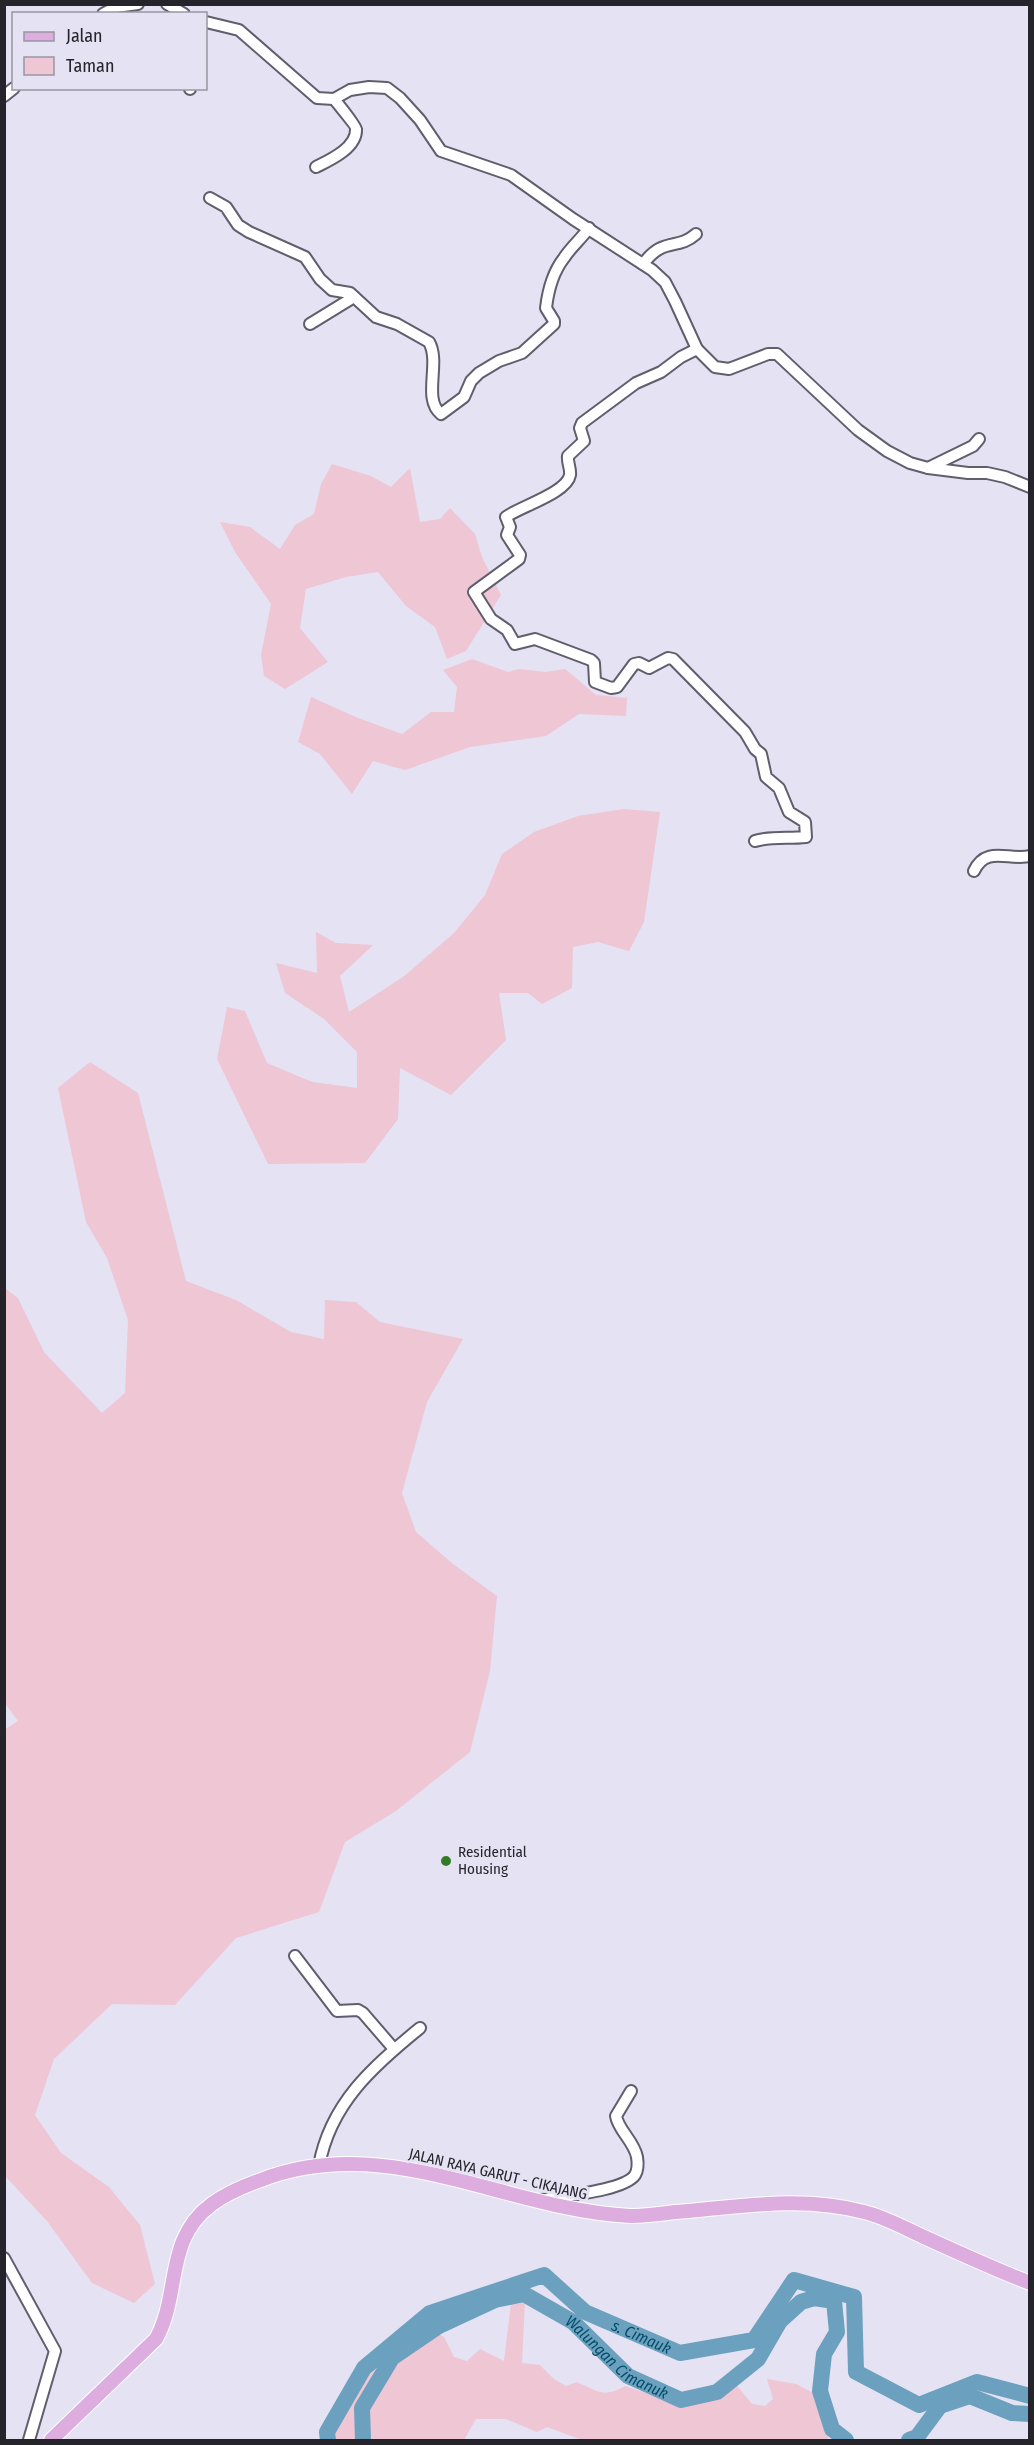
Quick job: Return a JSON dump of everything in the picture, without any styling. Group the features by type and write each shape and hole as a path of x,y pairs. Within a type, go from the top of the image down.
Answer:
{"main road":[{"name":"JALAN RAYA GARUT - CIKAJANG","path":"51,2440 156,2339 163,2327 180,2244 187,2229 198,2217 228,2194 245,2186 281,2173 319,2166 366,2164 432,2173 590,2211 632,2216 751,2205 817,2203 881,2217 1029,2283"}],"street":[{"path":"114,6 138,4"},
{"path":"166,4 180,12"},
{"path":"207,22 239,30 318,98 334,99 350,90 369,87 387,88 400,98 420,120 441,151 511,175 643,264 664,282 697,349 715,367 729,369 768,354 783,356 799,375 858,430 887,451 910,463 928,468 987,473 1005,477 1029,487"},
{"path":"316,167 341,153 356,132 356,126 334,99"},
{"path":"210,198 226,207 238,225 249,232 305,257 320,279 332,290 350,293 376,317 397,324 429,342 434,363 433,397 436,410 441,414 464,397 471,381 479,372 498,361 522,353 554,324 546,308 555,272 565,256 589,228"},
{"path":"643,264 659,248 688,241 696,234"},
{"path":"310,324 354,297"},
{"path":"697,349 681,357 661,372 636,383 582,423 580,428 584,441 568,456 570,476 565,483 536,502 506,517 510,527 507,533 520,555 519,559 474,592 491,619 507,630 515,644 535,639 591,660 594,663 595,682 611,688 617,687 629,667 634,664 639,663 649,668 668,658 673,659 744,730 755,749 761,754 766,777 779,788 789,812 804,822 806,837 767,838 755,841"},
{"path":"928,468 973,446 979,439"},
{"path":"974,871 980,861 993,855 1021,858 1029,856"},
{"path":"295,1956 337,2011 358,2010 363,2013 394,2049"},
{"path":"319,2166 323,2145 336,2113 357,2086 394,2049 420,2028"},
{"path":"541,2200 622,2184 634,2176 638,2165 636,2153 628,2136 618,2124 616,2116 631,2091"},
{"path":"4,2258 55,2351 29,2440"}],"green space":[{"path":"332,464 371,476 391,487 410,468 420,522 440,519 450,508 475,534 482,557 501,595 466,651 447,659 435,627 406,606 378,572 346,577 306,589 300,628 328,662 285,689 264,676 261,655 271,604 235,552 220,522 250,527 280,549 295,525 314,514 321,484"},
{"path":"472,659 508,672 519,669 546,672 565,669 596,695 627,698 626,716 579,714 546,736 470,747 405,770 373,761 352,794 320,754 298,742 311,697 402,734 431,712 454,712 457,687 443,670"},
{"path":"624,809 660,812 644,922 629,951 598,942 573,947 572,988 542,1004 528,993 499,993 506,1040 451,1095 400,1068 398,1119 365,1163 268,1164 217,1059 227,1007 245,1011 267,1063 312,1082 357,1088 357,1052 324,1019 285,993 276,963 317,973 316,932 336,943 373,945 340,976 349,1012 403,977 454,933 485,895 502,854 534,832 578,816"},
{"path":"90,1062 138,1093 186,1281 236,1300 291,1332 324,1339 325,1300 356,1302 380,1322 463,1339 427,1402 402,1493 416,1532 453,1564 497,1596 490,1671 470,1752 396,1811 345,1842 319,1912 236,1938 175,2005 112,2004 54,2059 35,2115 61,2153 109,2187 140,2225 155,2284 134,2303 92,2283 47,2221 4,2175 4,1730 18,1721 4,1702 5,1288 18,1298 44,1352 102,1413 125,1393 128,1320 107,1258 86,1222 58,1088"},
{"path":"525,2300 522,2363 540,2365 554,2379 566,2386 577,2382 606,2393 625,2386 682,2405 725,2393 734,2382 752,2404 765,2406 773,2399 767,2379 796,2384 817,2395 830,2435 827,2440 582,2440 547,2427 537,2432 506,2419 476,2419 464,2440 336,2440 335,2429 367,2374 426,2327 444,2337 454,2357 467,2361 480,2349 504,2361 511,2303"}],"waterway":[{"name":"s. Cimauk","path":"328,2440 327,2432 364,2368 430,2313 544,2275 585,2312 680,2353 754,2340 794,2280 854,2297 856,2372 919,2405 977,2382 1030,2396"},
{"name":"Walungan Cimanuk","path":"363,2440 362,2408 392,2358 439,2326 495,2300 524,2294 573,2322 628,2376 681,2400 717,2392 758,2359 780,2321 801,2302 814,2298 834,2301 837,2332 824,2354 820,2391 832,2429 846,2440"},
{"name":"Walungan Cimanuk","path":"909,2440 917,2437 940,2406 970,2396 1012,2413 1030,2414"}],"place":[{"name":"Residential Housing","path":"446,1861"}]}
